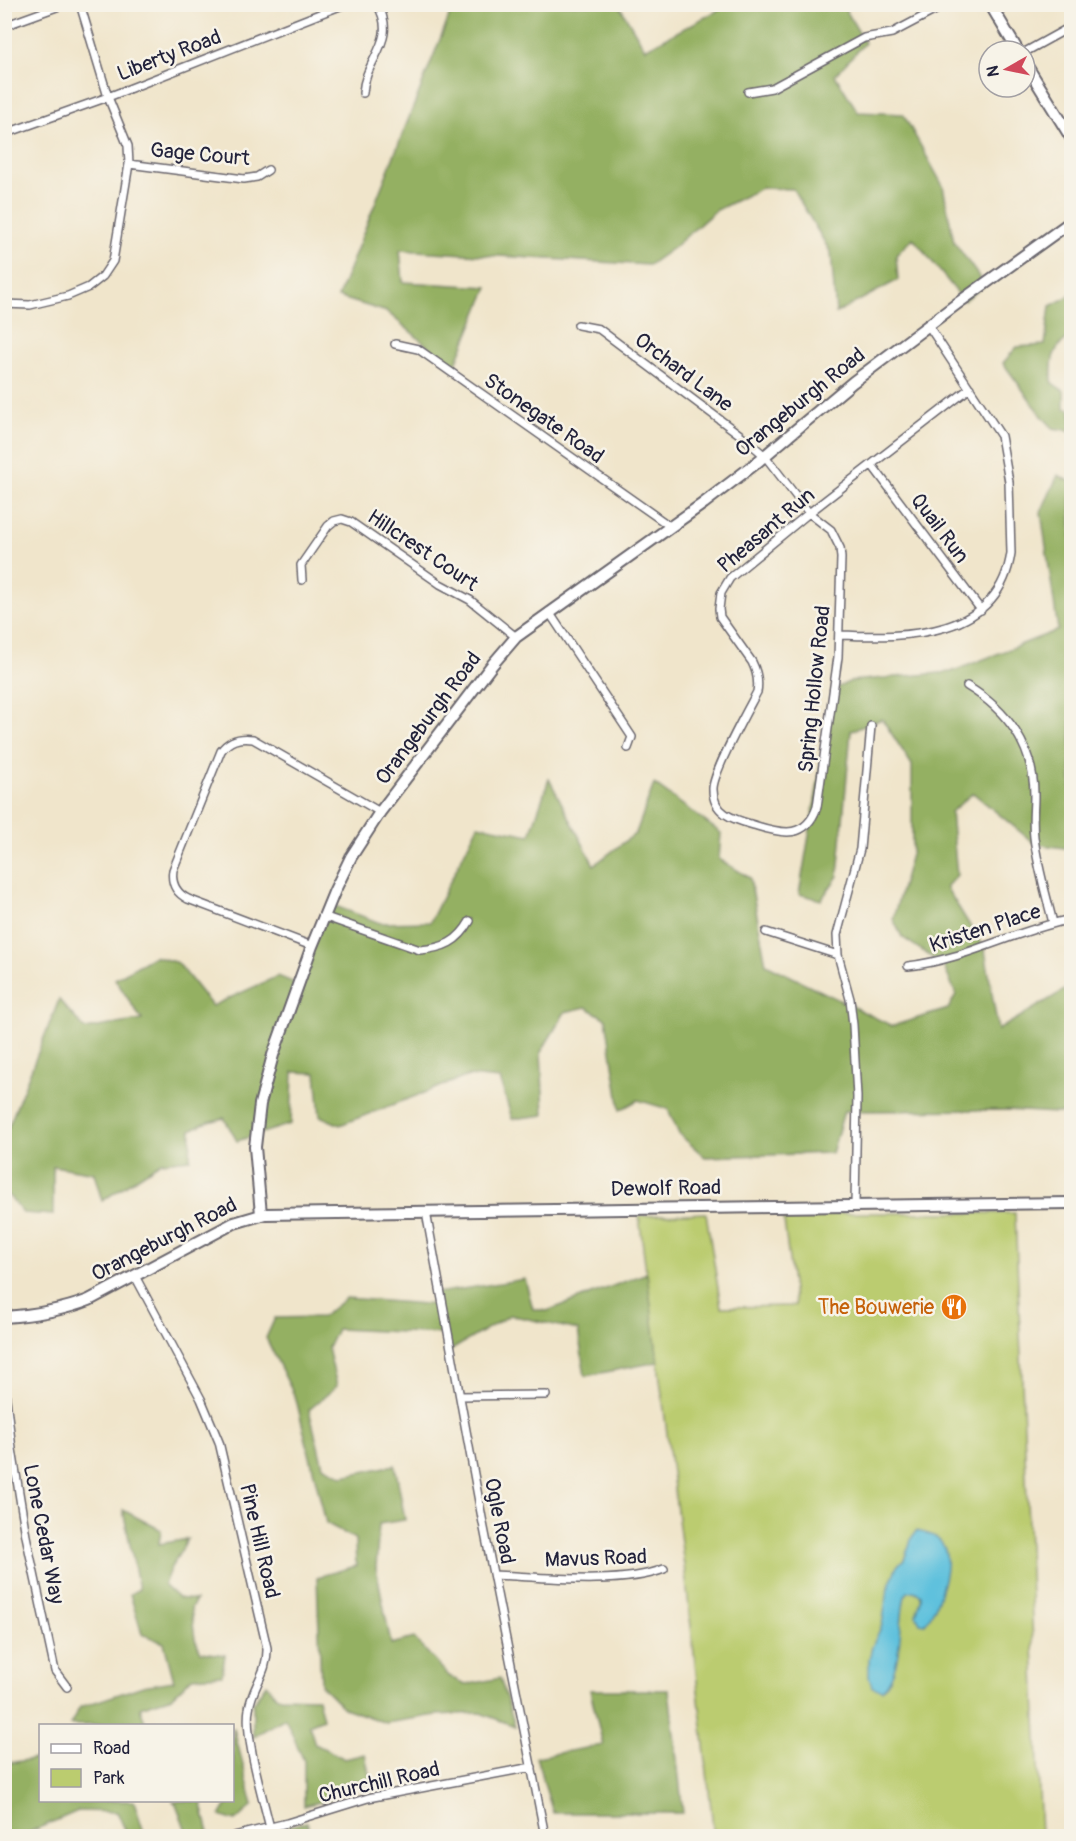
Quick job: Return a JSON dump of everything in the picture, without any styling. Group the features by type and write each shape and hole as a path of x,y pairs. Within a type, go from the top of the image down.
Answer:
{"street":[{"path":"4,26 65,4"},
{"path":"4,304 45,303 89,287 103,276 113,261 118,242 129,164 128,146 108,97 80,4"},
{"name":"Liberty Road","path":"4,134 108,97 345,4"},
{"path":"363,93 364,81 384,41 386,27 377,4"},
{"path":"748,92 772,88 864,38 892,33 947,4"},
{"path":"990,4 1011,39"},
{"path":"1037,45 1071,26"},
{"path":"1037,83 1071,139"},
{"name":"Gage Court","path":"129,164 244,179 257,177 268,170"},
{"name":"Orangeburgh Road","path":"4,1317 36,1315 72,1307 234,1223 261,1214 255,1147 260,1104 273,1055 323,916 351,857 380,812 492,664 516,637 671,527 765,456 853,382 1071,221"},
{"name":"Orchard Lane","path":"578,325 599,329 765,456"},
{"path":"840,635 877,637 911,634 957,623 981,610 1000,588 1010,565 1010,497 1004,448 1000,436 928,325"},
{"name":"Stonegate Road","path":"395,344 418,349 671,527"},
{"name":"Pheasant Run","path":"755,826 725,815 715,802 713,794 715,777 757,692 758,684 756,669 720,617 719,601 724,585 809,513 970,388"},
{"name":"Spring Hollow Road","path":"755,826 788,833 804,827 815,814 840,635 840,548 831,530 809,513 765,456"},
{"name":"Quail Run","path":"872,465 981,610"},
{"name":"Hillcrest Court","path":"302,580 302,565 328,526 342,519 351,522 440,584 470,600 516,637"},
{"path":"549,612 632,737 628,748"},
{"path":"967,686 987,698 1007,718 1017,733 1026,754 1033,779 1036,850 1053,923"},
{"path":"855,1205 857,1097 854,1025 850,999 838,955 837,935 860,849 871,726"},
{"path":"312,946 188,899 177,890 174,884 173,870 221,752 231,741 253,739 380,812"},
{"path":"323,916 420,950 437,949 462,936 470,921"},
{"name":"Kristen Place","path":"908,966 930,964 1071,919"},
{"path":"766,932 838,955"},
{"name":"Dewolf Road","path":"261,1214 1071,1203"},
{"name":"Ogle Road","path":"426,1212 545,1836"},
{"name":"Pine Hill Road","path":"135,1276 201,1399 212,1422 225,1462 267,1648 266,1666 252,1697 248,1720 270,1828"},
{"name":"Lone Cedar Way","path":"4,1382 12,1452 34,1576 55,1671 67,1687"},
{"path":"460,1396 546,1395"},
{"name":"Mavus Road","path":"494,1575 592,1578 649,1575 664,1569"},
{"name":"Churchill Road","path":"234,1836 270,1828 368,1798 532,1767"}],"green space":[{"path":"454,4 619,5 645,49 728,5 843,5 865,43 835,75 858,112 903,114 943,186 954,242 985,285 964,301 913,238 896,255 898,280 836,313 831,253 793,189 761,188 715,211 673,248 649,265 400,250 403,282 488,287 454,368 387,312 338,297"},
{"path":"1071,295 1071,338 1059,345 1056,350 1052,362 1052,383 1064,391 1064,408 1071,410 1071,431 1053,428 1003,363 1017,347 1045,345 1050,306"},
{"path":"1058,475 1071,482 1071,849 1035,844 973,793 951,812 957,875 946,887 985,950 998,1030 1071,986 1071,1114 1007,1110 844,1111 832,1153 705,1157 679,1134 668,1109 638,1100 620,1110 606,1019 586,1007 565,1012 541,1052 544,1115 512,1119 500,1079 468,1076 340,1125 320,1116 316,1073 293,1072 291,1124 237,1141 224,1118 202,1124 191,1130 190,1159 161,1162 102,1201 94,1173 53,1166 53,1215 23,1213 8,1195 5,1196 4,1138 59,1000 85,1029 142,1020 115,979 154,956 178,963 212,1006 278,976 297,984 330,904 380,923 430,922 478,825 530,835 549,779 594,865 636,833 654,784 721,833 719,859 750,878 766,964 892,1026 948,1009 956,994 943,965 902,937 893,919 912,851 912,765 882,719 851,731 838,876 821,900 799,894 834,689 851,681 951,672 1058,630 1041,512"},
{"path":"706,1213 721,1307 795,1306 783,1213 1015,1213 1041,1836 714,1836 686,1581 639,1216"},
{"path":"647,1273 658,1362 585,1376 578,1330 510,1315 448,1352 445,1334 337,1329 328,1348 337,1386 309,1410 323,1466 343,1476 395,1465 405,1520 379,1524 376,1568 391,1644 414,1638 449,1676 465,1685 500,1678 515,1726 480,1713 436,1715 386,1723 344,1708 321,1685 317,1577 356,1566 355,1539 326,1523 296,1399 266,1338 275,1318 322,1317 346,1298 438,1305 436,1293 525,1279 533,1309 547,1311"},
{"path":"123,1510 161,1530 159,1544 188,1539 170,1569 164,1585 178,1598 196,1600 191,1608 195,1639 201,1652 225,1655 222,1675 192,1677 172,1697 140,1707 146,1724 71,1724 80,1707 143,1686 174,1681 164,1643 142,1634 130,1594 139,1589"},
{"path":"266,1684 277,1697 318,1698 323,1719 309,1725 315,1744 345,1759 365,1754 370,1779 341,1784 336,1798 304,1806 304,1761 285,1718 253,1737 253,1703"},
{"path":"590,1690 669,1690 683,1813 553,1813 536,1757 603,1745"},
{"path":"234,1729 253,1805 235,1821 220,1816 228,1802 234,1802 236,1788 234,1787"},
{"path":"39,1758 39,1802 134,1802 145,1836 128,1836 117,1812 78,1811 20,1836 5,1836 5,1761 9,1763"},
{"path":"174,1802 201,1802 209,1833 188,1836"},
{"path":"307,1822 311,1836 250,1836"}],"water":[{"path":"916,1531 932,1536 942,1543 946,1555 945,1576 938,1598 925,1624 920,1623 916,1615 921,1595 914,1591 908,1592 905,1596 897,1658 889,1681 882,1690 872,1687 869,1677 869,1660 882,1625 888,1588 897,1566 904,1560"}],"place":[{"name":"The Bouwerie","path":"954,1307"}]}
